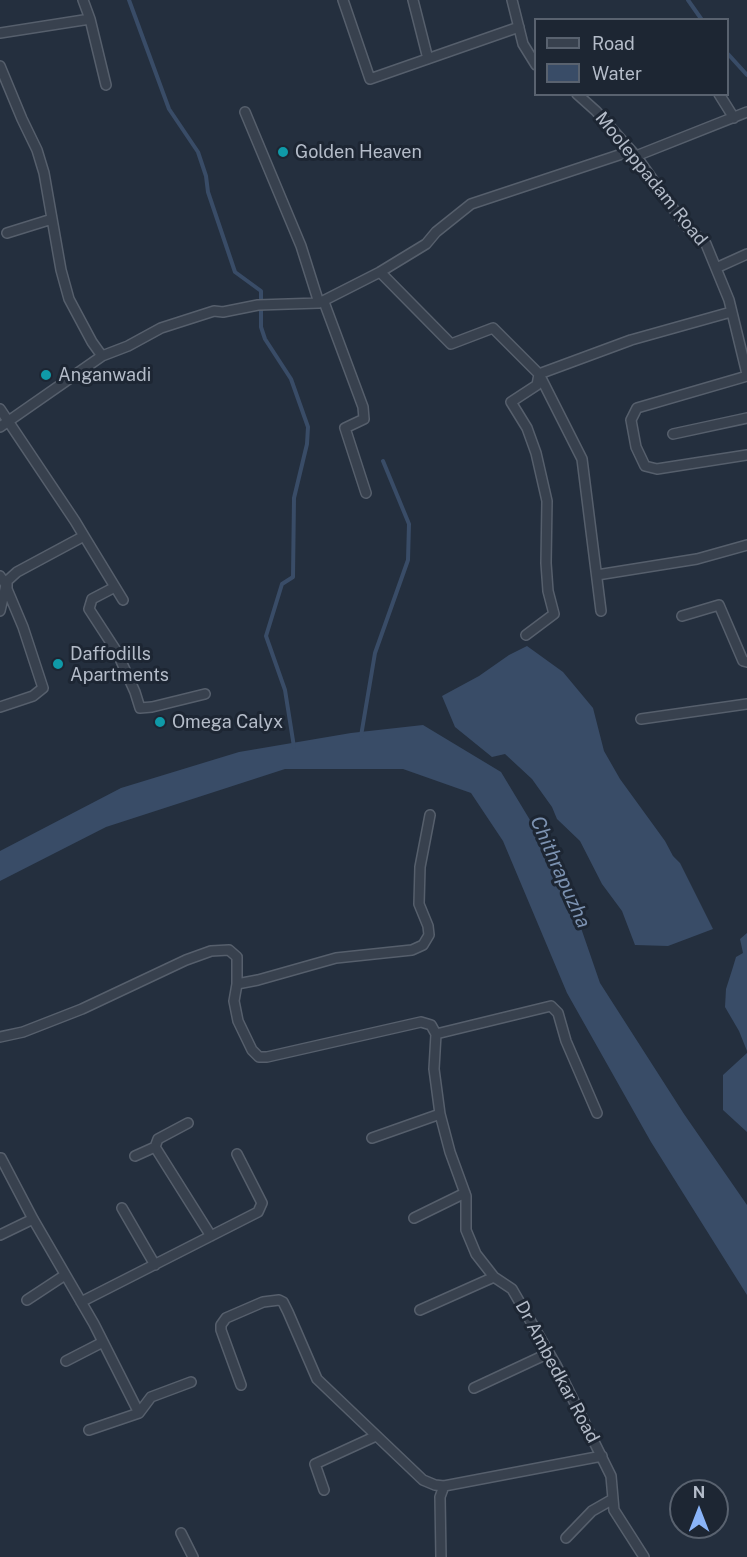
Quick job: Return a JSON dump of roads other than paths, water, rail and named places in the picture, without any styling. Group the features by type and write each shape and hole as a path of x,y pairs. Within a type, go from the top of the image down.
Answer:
{"street":[{"path":"84,0 106,86"},
{"path":"343,0 370,79 519,27"},
{"path":"413,0 428,59"},
{"path":"512,0 523,44 534,62"},
{"path":"0,33 90,19"},
{"path":"0,66 37,150 44,173 61,270 69,298 102,356"},
{"name":"Mooleppadam Road","path":"579,96 596,111 634,154 684,225 706,244 729,300 747,375"},
{"path":"720,96 734,118"},
{"path":"245,112 301,246 363,407 364,419 345,428 366,493"},
{"path":"0,427 102,356 172,324 214,311 223,312 261,305 322,302 380,272 426,244 436,232 471,204 634,154 747,112"},
{"path":"7,233 52,219"},
{"path":"716,268 747,254"},
{"path":"380,272 451,344 493,328 539,374 582,459 601,611"},
{"path":"539,374 632,340 731,312"},
{"path":"526,635 554,614 548,591 546,563 546,501 536,453 527,428 511,402 537,385 539,374"},
{"path":"747,375 637,408 631,420 636,447 645,466 657,469 747,455"},
{"path":"0,409 75,521 123,600"},
{"path":"673,434 747,418"},
{"path":"0,611 9,578 84,536"},
{"path":"597,575 697,559 747,545"},
{"path":"0,576 23,627 43,688 40,693 0,707"},
{"path":"115,587 92,599 89,609 117,652 140,708 205,694"},
{"path":"682,616 719,605 743,661 747,662"},
{"path":"641,719 747,705"},
{"path":"237,984 336,958 412,950 423,945 429,935 428,926 419,904 420,867 430,815"},
{"path":"0,1036 23,1032 82,1009 186,960 211,951 229,950 237,957 237,984 234,1001 238,1021 252,1050 259,1057 292,1053 421,1022 431,1024 436,1034 551,1005 558,1013 566,1041 597,1113"},
{"name":"Dr Ambedkar Road","path":"436,1034 435,1069 440,1114 450,1152 465,1193 466,1230 477,1254 494,1277 512,1289 549,1353 612,1476 614,1510 644,1557"},
{"path":"372,1138 440,1114"},
{"path":"135,1156 155,1147 158,1138 188,1123"},
{"path":"155,1147 211,1236"},
{"path":"81,1302 258,1212 262,1203 237,1154"},
{"path":"1,1158 140,1413"},
{"path":"414,1218 465,1193"},
{"path":"122,1208 155,1265"},
{"path":"0,1235 33,1219"},
{"path":"27,1300 65,1275"},
{"path":"420,1310 494,1277"},
{"path":"241,1385 221,1325 226,1318 263,1302 279,1300 283,1302 288,1312 317,1379 423,1480 444,1486 602,1456"},
{"path":"66,1361 103,1342"},
{"path":"474,1388 549,1353"},
{"path":"89,1430 140,1413 151,1397 191,1382"},
{"path":"324,1490 315,1464 376,1436"},
{"path":"441,1557 440,1497 444,1486"},
{"path":"566,1538 591,1510 613,1499"},
{"path":"181,1533 194,1557"}],"water":[{"path":"527,646 563,672 593,708 604,751 620,779 680,863 713,929 668,946 635,945 622,911 602,884 580,841 557,819 552,807 532,779 505,754 492,757 455,727 442,696"},
{"name":"Chithrapuzha","path":"423,725 501,772 562,873 600,983 684,1114 747,1205 747,1295 651,1142 567,993 503,841 471,793 403,769 285,769 106,827 0,881 0,851 121,788 239,752 351,733"},
{"path":"747,933 747,1051 725,1007 726,989 736,957 743,953 740,939"},
{"path":"747,1053 747,1132 723,1110 723,1075"}],"waterway":[{"path":"129,0 169,109 198,152 206,176 208,192 235,272 261,291 261,327 265,339 291,379 308,427 307,444 294,498 293,577 282,584 266,636 285,690 294,747"},
{"path":"688,0 701,18"},
{"path":"729,55 747,75"},
{"path":"361,736 375,653 408,560 409,524 383,461"}],"place":[{"name":"Golden Heaven","path":"283,152"},
{"name":"Anganwadi","path":"46,375"},
{"name":"Daffodills Apartments","path":"58,664"},
{"name":"Omega Calyx","path":"160,722"}]}
